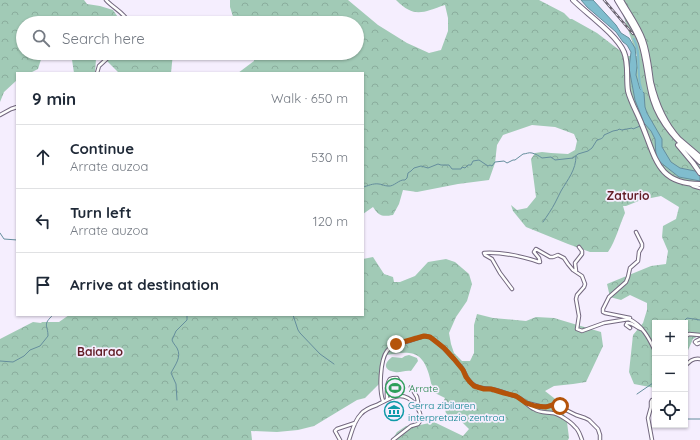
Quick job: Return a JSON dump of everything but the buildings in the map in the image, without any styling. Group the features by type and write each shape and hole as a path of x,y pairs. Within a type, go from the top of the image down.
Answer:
{"highway":[{"path":"572,0 614,37 624,52 628,91 654,157 660,168 665,174 676,181 690,184 700,184"},
{"path":"617,0 636,32 641,44 653,100 665,128 700,173"},
{"path":"621,0 639,30 642,38 654,94 663,117 680,139 700,157"},
{"path":"661,118 669,132 700,162"}],"street":[{"path":"106,0 124,16"},
{"path":"97,72 99,66 105,60"},
{"path":"0,115 16,107"},
{"path":"690,184 700,188"},
{"path":"636,232 642,244 638,261 630,268 626,282 609,297 603,309 603,313 632,319 632,321 642,329 652,345"},
{"path":"576,272 575,263 582,254 582,250 579,247"},
{"path":"512,289 492,259 484,253 508,254 540,262 539,258 534,252 536,248 553,257 558,255 562,256 573,270 582,276 585,284 577,295 576,299 578,316 577,329 579,331 613,321 629,319 632,321"},
{"path":"630,328 627,326 627,323 642,329"},
{"path":"688,335 700,335"},
{"path":"383,401 381,390 382,363 388,350 391,346 396,344 424,336 430,337 444,348 463,370 466,377 474,386 516,396 537,411 557,414 575,427 582,440"},
{"path":"700,339 695,342 697,344 700,343"},
{"path":"688,363 692,360 700,359"},
{"path":"389,398 388,384 389,380 392,378 397,378 398,380 398,396"},
{"path":"393,440 411,426 420,423 421,420 416,403 418,402 418,399 412,387"},
{"path":"350,440 355,423 359,416 365,411 389,398 398,396 406,397 416,403"},
{"path":"652,401 648,418 652,440"},
{"path":"526,403 543,407 556,404 576,415 585,418 598,429 600,440"},
{"path":"340,440 334,431 355,423"}],"green space":[{"path":"0,0 84,0 87,4 113,10 117,16 16,16 16,60 41,60 38,69 32,72 16,72 16,81 4,92 0,102"},
{"path":"230,0 348,0 378,25 407,43 429,53 441,50 448,31 448,18 445,5 425,12 414,12 396,0 539,0 597,33 627,56 637,56 618,0 700,0 700,335 693,339 688,350 688,320 652,320 652,387 634,384 629,372 633,335 643,323 647,310 647,303 630,295 621,300 610,297 607,284 651,266 666,264 668,251 662,237 663,226 676,219 679,207 661,196 641,200 623,206 625,213 608,252 590,252 526,227 513,211 511,205 517,210 527,208 536,197 531,159 535,153 542,152 568,154 575,150 577,141 574,134 555,127 532,125 503,135 497,145 495,163 489,180 417,192 403,190 399,204 393,215 381,215 373,207 364,213 364,72 239,72 254,60 364,60 364,16 233,16 230,7"},
{"path":"72,60 96,60 95,72 74,72"},
{"path":"106,60 172,60 171,72 118,72"},
{"path":"373,257 384,274 393,277 394,282 400,282 415,276 428,262 446,259 455,262 469,274 472,284 467,301 456,317 449,333 454,353 462,361 470,361 474,353 474,325 477,314 493,318 526,321 536,317 554,318 601,332 603,346 586,382 554,386 545,391 559,402 567,422 568,440 392,440 397,432 406,426 434,422 463,436 469,429 459,419 447,417 443,402 445,398 433,392 431,380 424,362 415,354 404,353 387,355 384,361 380,383 365,398 357,400 314,426 298,430 277,432 251,431 252,440 0,440 0,339 33,322 59,322 68,316 364,316 364,259"},
{"path":"409,355 417,358 418,361 411,371 395,372 388,370 386,364 392,357 402,358"}],"water":[{"path":"581,0 593,0 616,25 621,33 629,38 635,48 637,66 636,75 640,89 644,93 645,107 662,139 662,147 671,162 680,168 700,172 700,181 679,177 660,162 656,156 655,139 651,131 644,123 635,100 629,68 631,52 616,32"}],"waterway":[{"path":"634,39 638,52 639,79 642,91"},
{"path":"364,187 375,184 390,186 405,180 408,173 414,168 421,166 428,168 438,164 449,165 452,169 461,169 462,167 465,168 468,165 471,165 473,161 479,160 488,166 492,166 495,162 504,161 507,163 515,160 523,154 530,153 542,158 551,157 555,160 573,158 578,154 588,151 597,140 602,138 604,135 619,129 633,129 640,126"},
{"path":"543,222 571,174 575,166 576,156"},
{"path":"0,233 4,239 16,240"},
{"path":"0,361 13,362 24,356 30,350 40,346 48,336 46,325 52,316"},
{"path":"177,400 176,384 171,373 179,355 172,340 176,331 187,320 187,316"},
{"path":"293,316 300,333 320,354 334,364"},
{"path":"685,320 687,318 700,320"},
{"path":"637,394 652,384"},
{"path":"688,419 700,419"}],"railway":[{"path":"604,0 633,34"}],"place":[{"name":"Arrate","path":"395,388"},
{"name":"Gerra zibilaren interpretazio zentroa","path":"394,411"}],"district":[{"name":"Zaturio","path":"628,195"},
{"name":"Baiarao","path":"100,351"}],"route":[{"path":"396,344 424,336 430,337 444,348 454,359 474,386 516,396 526,403 535,406 546,407 555,404 560,406"}]}
